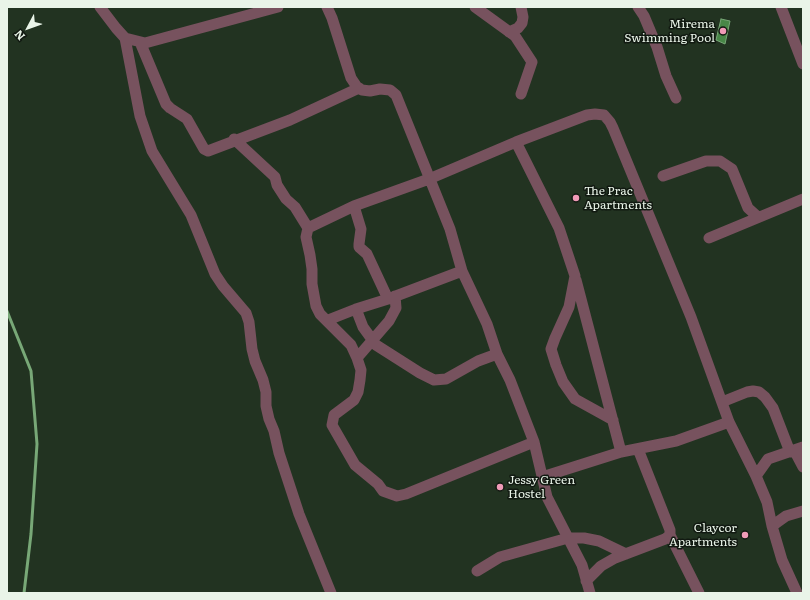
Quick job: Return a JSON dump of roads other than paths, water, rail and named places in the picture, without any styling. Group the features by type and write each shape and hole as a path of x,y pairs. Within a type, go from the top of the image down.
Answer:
{"street":[{"path":"100,7 125,38 140,116 152,151 191,215 215,274 246,314 249,322 252,349 263,380 269,420 274,431 279,453 299,514 332,593"},
{"path":"125,38 145,43 278,7"},
{"path":"327,7 332,18 351,78 356,87 362,90 370,91 380,89 390,90 396,96 450,229 462,272 487,324 497,354 510,380 534,442 547,496 582,566 590,593"},
{"path":"475,7 515,36 532,62 521,94"},
{"path":"509,32 518,28 522,23 523,17 521,7"},
{"path":"638,7 644,16 657,47 666,76 676,98"},
{"path":"781,7 803,64"},
{"path":"140,42 166,104 186,118 204,149 208,151 290,120 359,88"},
{"path":"308,228 354,206 429,179 516,142 587,115 604,115 610,122 691,317 729,422 756,476 767,502 782,560 797,593"},
{"path":"235,140 275,177 277,184 286,200 295,207 308,228 306,237 310,255 312,284 316,306 320,314 328,320 351,345 357,358 361,370 358,392 354,400 334,416 332,425 355,465 378,484 383,491 397,496 406,494 534,442"},
{"path":"516,142 558,228 575,276 621,452"},
{"path":"663,176 706,162 720,160 732,169 748,208 758,217"},
{"path":"709,238 803,198"},
{"path":"354,206 361,229 358,244 359,247 367,254 396,308 389,321 357,358"},
{"path":"328,320 462,272"},
{"path":"575,276 570,303 551,349 563,382 575,399 613,420"},
{"path":"356,309 363,327 376,345 420,374 434,380 446,379 478,361 497,354"},
{"path":"722,402 753,391 759,392 765,396 796,450 803,467"},
{"path":"542,477 621,452 676,441 729,422"},
{"path":"638,449 670,530 670,535 699,593"},
{"path":"756,476 768,459 796,450"},
{"path":"772,526 786,516 803,511"},
{"path":"586,581 601,566 626,554 665,540 670,535"},
{"path":"477,571 500,556 568,538 584,538 599,541 626,554"}],"waterway":[{"path":"7,311 31,371 37,444 31,534 24,593"}],"place":[{"name":"Mirema Swimming Pool","path":"723,31"},
{"name":"The Prac Apartments","path":"576,198"},
{"name":"Jessy Green Hostel","path":"500,487"},
{"name":"Claycor Apartments","path":"745,535"}]}
